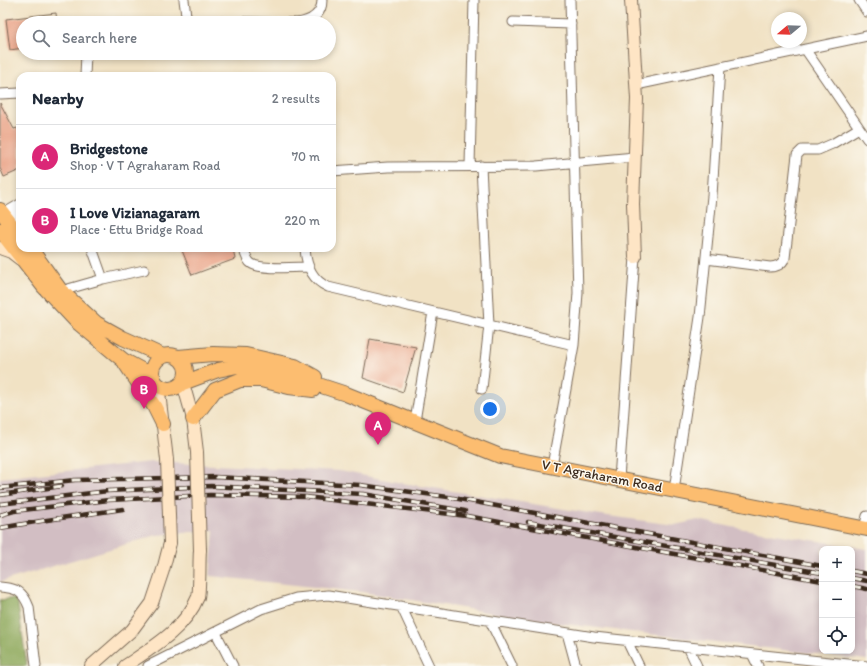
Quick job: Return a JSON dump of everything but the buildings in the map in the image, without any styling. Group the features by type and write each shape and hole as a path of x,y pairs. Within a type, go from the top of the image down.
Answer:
{"main road":[{"path":"8,222 16,239"},
{"path":"22,252 29,266 44,287 76,321 123,360 156,380 163,387 179,385 213,372 237,366 270,369 346,394"},
{"path":"33,252 61,291 90,318 108,330 163,356"},
{"path":"156,380 153,366 163,356 168,355 178,357 213,354 246,355 295,366 346,394"},
{"path":"178,357 182,361 186,370 186,376 179,385"},
{"path":"123,360 154,406 163,424"},
{"path":"193,420 215,390 240,380 261,380 289,387 346,394"},
{"name":"V T Agraharam Road","path":"346,394 500,456 866,525"}],"street":[{"path":"184,0 186,16"},
{"path":"315,16 319,13 322,6 322,0"},
{"path":"470,166 474,0"},
{"path":"552,466 574,345 578,293 570,0"},
{"path":"619,479 635,257 633,204 637,99 631,0"},
{"path":"859,0 867,12"},
{"path":"513,22 571,24"},
{"path":"636,85 867,36"},
{"path":"804,49 867,139"},
{"path":"85,72 86,60"},
{"path":"674,490 700,317 712,196 720,67"},
{"path":"0,94 16,93"},
{"path":"706,259 776,267 783,262 785,258 797,155 802,150 818,150 832,144 859,128"},
{"path":"336,170 388,167 536,166 635,157"},
{"path":"481,166 489,325 482,389"},
{"path":"8,222 16,210"},
{"path":"0,248 11,252 29,266"},
{"path":"93,252 102,279"},
{"path":"245,252 248,261 261,267 309,268"},
{"path":"305,252 309,268 318,281 328,287 574,345"},
{"path":"61,291 102,279 144,270"},
{"path":"415,421 432,312"},
{"path":"91,666 132,630 152,603 170,543 167,460 156,380"},
{"path":"125,666 159,643 185,619 198,595 200,550 197,452 193,420 179,385"},
{"path":"0,588 11,588 18,591 24,594 27,600 36,666"},
{"path":"148,666 261,610 296,598 328,595 567,633 627,641 867,666"},
{"path":"401,606 429,666"},
{"path":"490,621 512,666"},
{"path":"216,633 233,666"},
{"path":"567,633 576,666"},
{"path":"627,641 639,666"},
{"path":"688,647 697,666"},
{"path":"752,654 758,666"}],"shaded area":[{"path":"151,462 340,471 402,483 608,516 675,525 698,520 849,546 819,546 819,654 855,654 855,547 867,549 867,660 556,623 362,592 210,576 214,530 157,535 0,582 0,478"}],"green space":[{"path":"17,598 27,666 0,666 0,600"}],"railway":[{"path":"0,488 75,480 215,477 360,485 448,497 819,565"},
{"path":"0,495 62,486"},
{"path":"0,504 108,491 211,486 363,494 465,511"},
{"path":"0,515 14,511 109,500 210,495 306,497 467,516 819,580"},
{"path":"0,528 123,509"},
{"path":"528,522 819,572"},
{"path":"855,572 867,574"},
{"path":"855,579 867,581"},
{"path":"855,587 867,589"}],"place":[{"name":"I Love Vizianagaram","path":"144,409"},
{"name":"Bridgestone","path":"378,445"}]}
